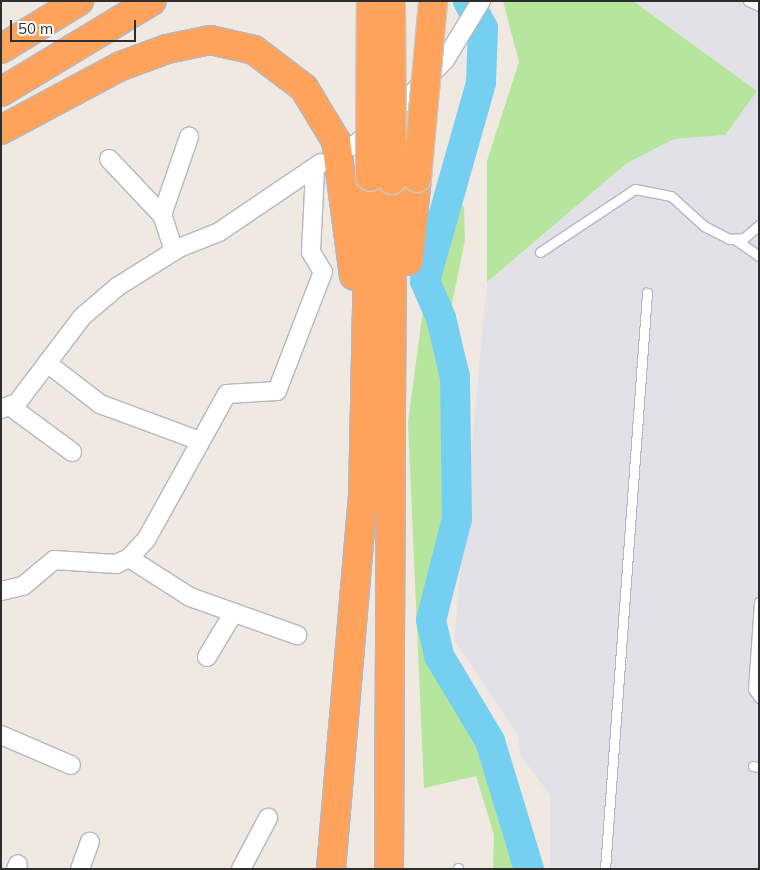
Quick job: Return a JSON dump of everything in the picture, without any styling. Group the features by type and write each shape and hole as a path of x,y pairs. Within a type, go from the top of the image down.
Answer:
{"highway":[{"path":"1,49 79,1"},
{"path":"1,92 152,1"},
{"path":"371,1 393,178"},
{"path":"389,869 394,385 391,1"},
{"path":"331,869 363,499 366,405 393,178 433,1"},
{"path":"1,130 121,66 185,44 210,40 240,44 280,66 315,103 336,141 345,184 366,405"}],"street":[{"path":"353,146 413,96 465,33 481,1"},
{"path":"162,215 189,137"},
{"path":"109,159 162,215 174,251"},
{"path":"1,591 23,586 54,560 116,564 129,558 146,540 227,394 272,394 281,386 323,272 311,252 319,165 219,232 174,251 96,304 6,408 72,452"},
{"path":"46,363 100,404 200,441"},
{"path":"129,558 190,597 297,635"},
{"path":"208,657 234,612"},
{"path":"1,735 71,765"},
{"path":"241,869 268,818"},
{"path":"80,869 90,842"}],"lane":[{"path":"748,1 759,6"},
{"path":"540,252 635,189 671,196 715,234 736,240 759,256"},
{"path":"736,240 759,225"},
{"path":"605,869 647,293"},
{"path":"759,602 753,689 759,698"}],"shaded area":[{"path":"633,1 759,1 759,869 550,869 550,795 521,756 517,733 454,640 487,282 627,163 674,139 725,135 757,91"}],"green space":[{"path":"503,1 633,1 757,91 725,135 674,139 627,163 487,282 487,161 519,62"},
{"path":"446,184 464,208 465,240 447,328 448,490 423,611 442,669 508,769 526,869 493,869 494,835 476,776 424,788 408,422 428,273"}],"waterway":[{"path":"468,1 483,28 481,83 425,281 441,318 455,377 457,519 431,620 439,656 490,741 529,869"}]}
